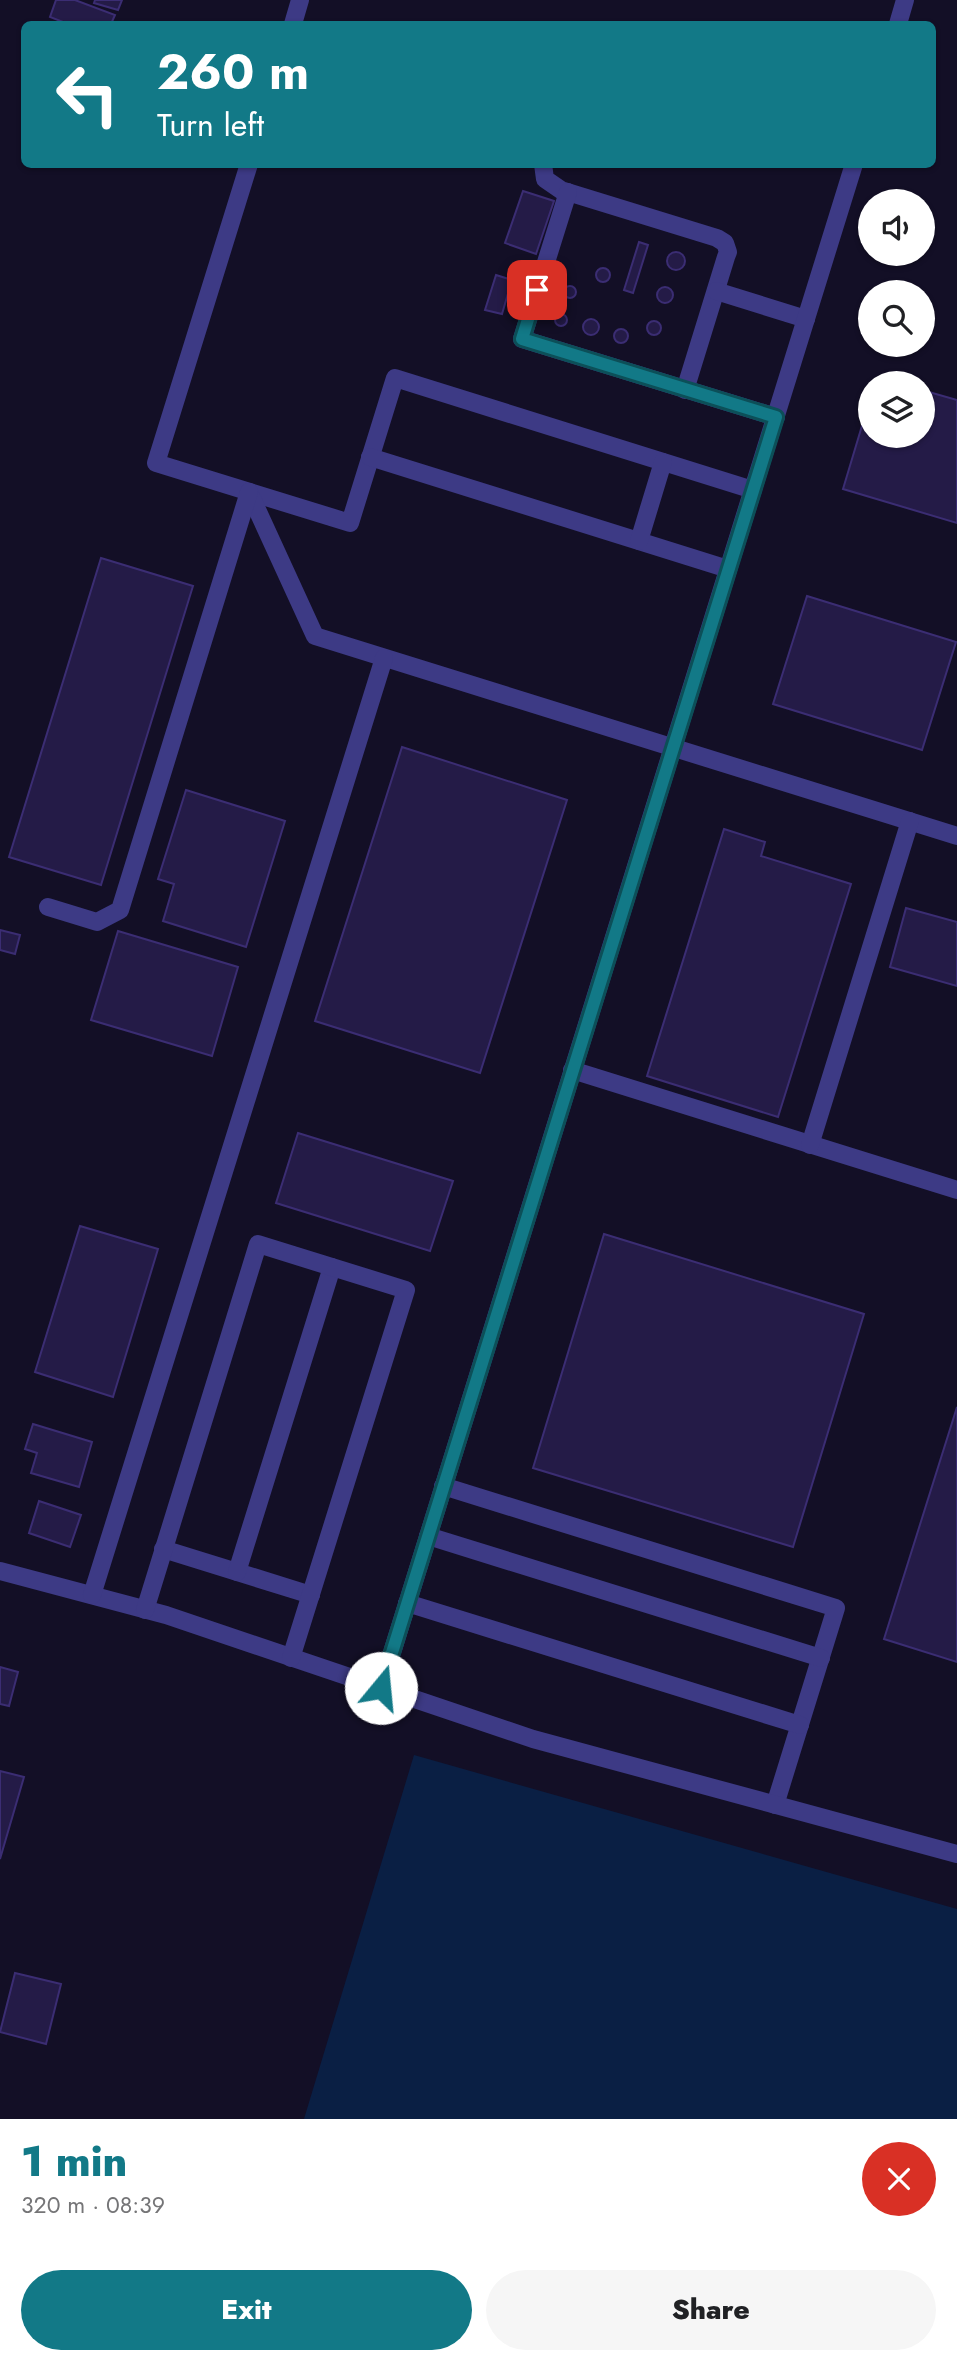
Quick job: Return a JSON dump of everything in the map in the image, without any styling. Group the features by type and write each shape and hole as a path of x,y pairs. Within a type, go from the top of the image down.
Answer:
{"lane":[{"path":"294,21 300,0"},
{"path":"899,21 905,0"},
{"path":"248,168 156,463 349,523 394,378 753,490"},
{"path":"544,168 545,178 552,186 722,241 727,252 685,390"},
{"path":"381,1688 853,168"},
{"path":"568,192 522,339 776,417"},
{"path":"716,291 806,319"},
{"path":"370,457 728,569"},
{"path":"639,541 663,462"},
{"path":"249,492 315,636 957,836"},
{"path":"48,907 97,922 120,910 249,492"},
{"path":"92,1595 384,658"},
{"path":"810,1145 911,821"},
{"path":"572,1070 957,1190"},
{"path":"145,1610 258,1244 406,1290 291,1658"},
{"path":"237,1572 332,1267"},
{"path":"443,1486 836,1608 775,1805"},
{"path":"428,1536 821,1658"},
{"path":"163,1549 311,1595"},
{"path":"0,1571 145,1610 533,1739 957,1854"},
{"path":"407,1603 800,1726"}],"water":[{"path":"414,1755 957,1909 957,2119 304,2119"}],"building":[{"path":"56,0 75,0 115,15 112,21 60,21 50,17"},
{"path":"95,0 122,0 118,10 94,3"},
{"path":"523,191 554,201 536,254 505,243"},
{"path":"639,242 648,245 633,293 624,290"},
{"path":"676,252 682,255 685,261 682,267 676,270 670,267 667,261 670,255"},
{"path":"603,268 608,270 608,280 603,282 598,280 596,275 598,270"},
{"path":"496,275 512,280 502,314 485,310"},
{"path":"565,287 575,287 575,297 565,297"},
{"path":"662,287 668,287 673,295 671,301 662,303 657,298 657,292"},
{"path":"556,315 566,315 566,325 556,325"},
{"path":"591,319 597,321 597,333 591,335 585,333 583,327 585,321"},
{"path":"654,321 659,323 659,333 654,335 649,333 647,328 649,323"},
{"path":"621,329 626,331 626,341 621,343 616,341 614,336 616,331"},
{"path":"935,394 957,400 957,523 843,489 858,439 858,448 935,448"},
{"path":"101,558 193,586 101,885 9,857"},
{"path":"807,596 956,642 922,750 773,704"},
{"path":"402,747 567,800 480,1073 315,1021"},
{"path":"186,790 285,821 246,947 163,921 174,884 158,879"},
{"path":"724,829 765,842 761,856 851,884 778,1117 647,1076"},
{"path":"906,908 957,922 957,986 890,967"},
{"path":"0,930 20,935 15,954 0,950"},
{"path":"118,931 238,967 212,1056 91,1020"},
{"path":"298,1133 453,1181 430,1251 276,1203"},
{"path":"80,1226 158,1249 113,1397 35,1372"},
{"path":"604,1234 864,1314 793,1547 533,1468"},
{"path":"957,1407 957,1662 884,1639"},
{"path":"33,1424 92,1442 79,1487 31,1473 37,1453 25,1449"},
{"path":"39,1501 81,1515 70,1547 29,1533"},
{"path":"0,1667 18,1672 9,1706 0,1704"},
{"path":"0,1771 24,1777 0,1859"},
{"path":"15,1973 61,1984 46,2044 0,2032"}],"route":[{"path":"381,1688 776,417 522,339 537,290"}]}
